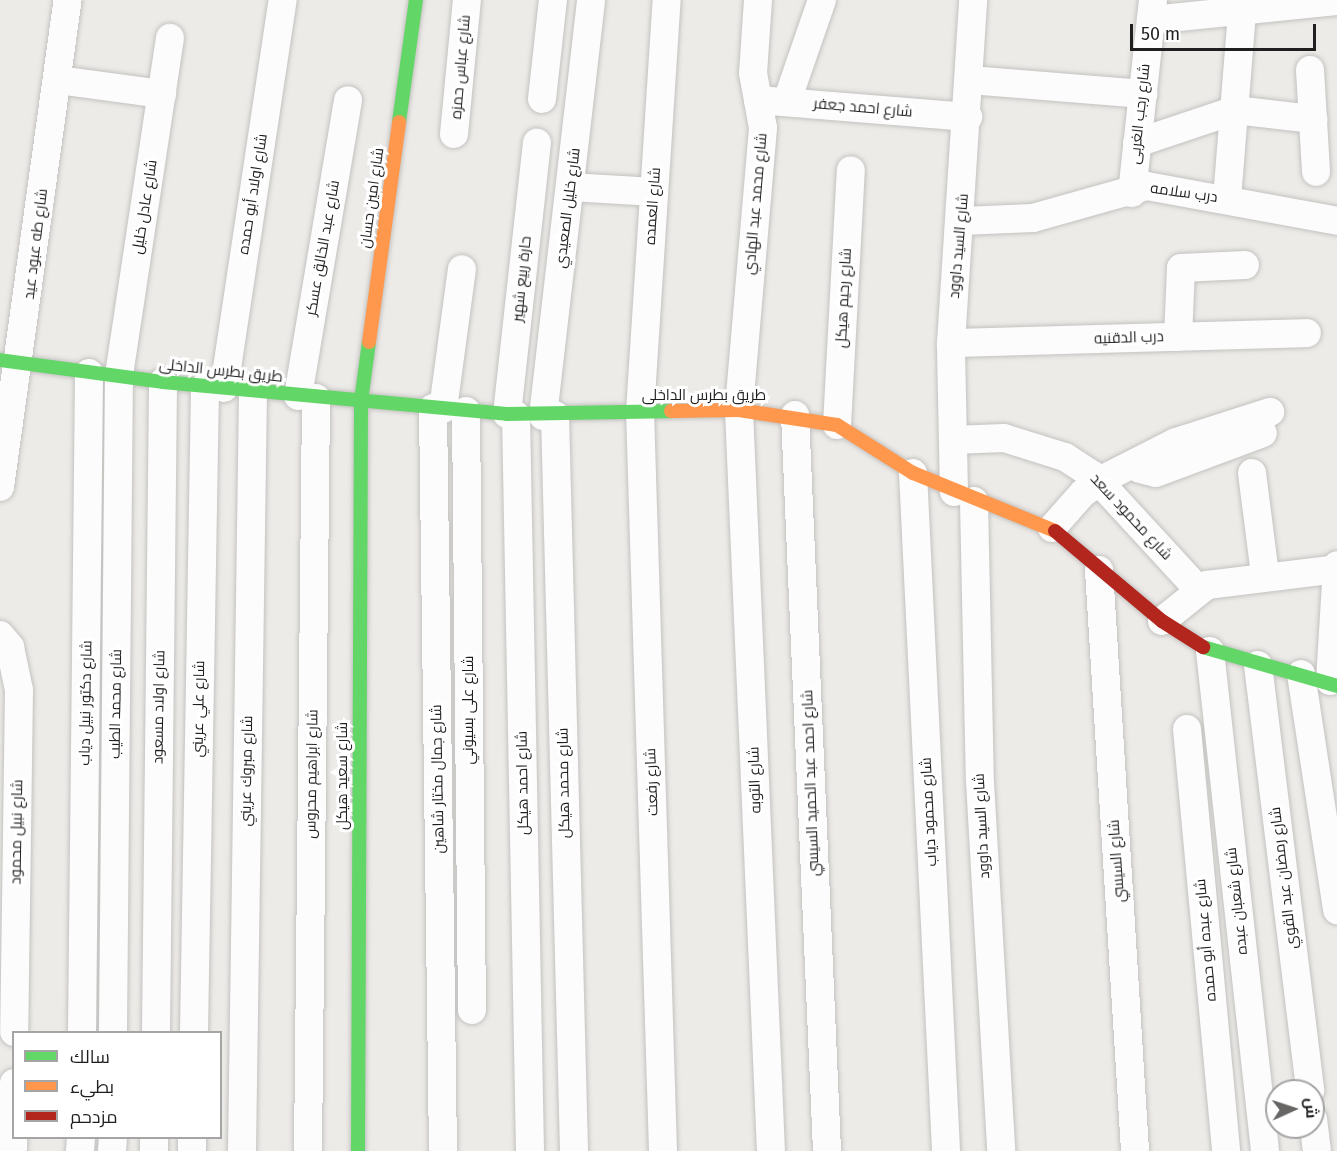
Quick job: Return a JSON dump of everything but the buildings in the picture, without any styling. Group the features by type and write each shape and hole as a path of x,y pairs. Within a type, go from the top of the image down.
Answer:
{"street":[{"name":"شارع طه عبود عيد","path":"0,487 11,362 58,80 68,0"},
{"name":"شارع اولاد أبو حمده","path":"214,387 283,0"},
{"name":"شارع امين حسان","path":"361,402 416,0"},
{"name":"شارع عباس حمزه","path":"454,134 467,0"},
{"path":"542,99 553,0"},
{"name":"شارع خليل الصعيدي","path":"530,415 571,187 591,0"},
{"name":"شارع العمده","path":"640,412 667,0"},
{"name":"شارع محمد عبد الهادي","path":"739,410 763,128 753,73 758,0"},
{"path":"786,101 822,0"},
{"name":"شارع السيد داوود","path":"973,0 962,221 951,343 952,441 964,496 1001,1151"},
{"path":"1152,10 1242,11 1337,1"},
{"name":"شارع رجب الغربى","path":"1132,193 1152,10"},
{"path":"1227,199 1242,11"},
{"name":"شارع عادل خليل","path":"119,375 170,38"},
{"path":"1310,70 1316,172"},
{"path":"58,80 162,94"},
{"path":"970,80 1143,94"},
{"name":"شارع عبد الخالق عسكر","path":"307,397 348,100"},
{"name":"شارع احمد جعفر","path":"758,100 968,117"},
{"path":"1137,142 1235,110 1313,119"},
{"name":"حارة ربيع شهير","path":"530,415 537,143"},
{"name":"شارع رحيم هيكل","path":"837,425 851,170"},
{"name":"درب سلامه","path":"962,221 1024,220 1078,202 1132,193 1155,186 1337,221"},
{"path":"571,187 654,192"},
{"path":"1178,337 1181,268 1245,265"},
{"path":"447,409 462,269"},
{"name":"درب الدقنيه","path":"951,343 1307,333"},
{"name":"طريق بطرس الداخلى","path":"11,362 163,382 447,409 530,415 739,410 795,415 837,425 913,473 964,496 1052,528 1162,621 1210,651 1333,684"},
{"name":"شارع دكتور نبيل دياب","path":"82,1031 89,373"},
{"name":"شارع محمد الطيب","path":"114,1031 119,375"},
{"name":"شارع اولاد مسعود","path":"156,1031 163,382"},
{"name":"شارع علي عريني","path":"194,1031 214,387"},
{"name":"شارع مبروك عريني","path":"242,1151 253,390"},
{"name":"شارع ابراهيم محروس","path":"307,397 308,1151"},
{"name":"شارع سعيد هيكل","path":"358,1151 361,402"},
{"name":"شارع جمال مختار شاهين","path":"443,1151 440,907 447,409"},
{"name":"شارع على بسيوني","path":"447,409 471,908 472,1010"},
{"name":"شارع التوبه","path":"739,410 771,1151"},
{"name":"شارع رفعت","path":"640,412 663,1151"},
{"name":"شارع احمد هيكل","path":"530,415 530,1151"},
{"name":"شارع محمد هيكل","path":"530,415 573,1151"},
{"name":"شارع احمد عبد الحميد السيسي","path":"795,415 827,1151"},
{"path":"1052,528 1099,482 1135,467 1156,473 1278,419"},
{"name":"شارع محمود سعد","path":"952,441 978,436 1034,446 1065,457 1099,482 1198,589"},
{"path":"1252,472 1265,575"},
{"name":"شارع محمود دياب","path":"913,473 946,1151"},
{"path":"1162,621 1198,589 1265,575 1337,567 1333,684"},
{"name":"شارع السيسي","path":"1099,570 1135,1151"},
{"name":"شارع نبيل محمود","path":"0,635 10,647 19,690 14,1031"},
{"name":"شارع شعبان عبده","path":"1210,651 1265,1151"},
{"name":"شارع رمضان عبد القوي","path":"1258,665 1309,1079"},
{"path":"1301,674 1337,910"},
{"name":"شارع عبده أبو حمده","path":"1187,729 1226,1151"},
{"path":"440,907 471,908"}],"traffic: fast":[{"path":"399,122 416,0"},
{"path":"358,1151 361,401 369,342"},
{"path":"0,360 163,382 507,414 671,411"},
{"path":"1203,647 1337,686"}],"traffic: slow":[{"path":"369,342 399,122"},
{"path":"671,411 739,410 837,425 913,473 1055,531"}],"traffic: jam":[{"path":"1055,531 1162,621 1203,647"}]}
